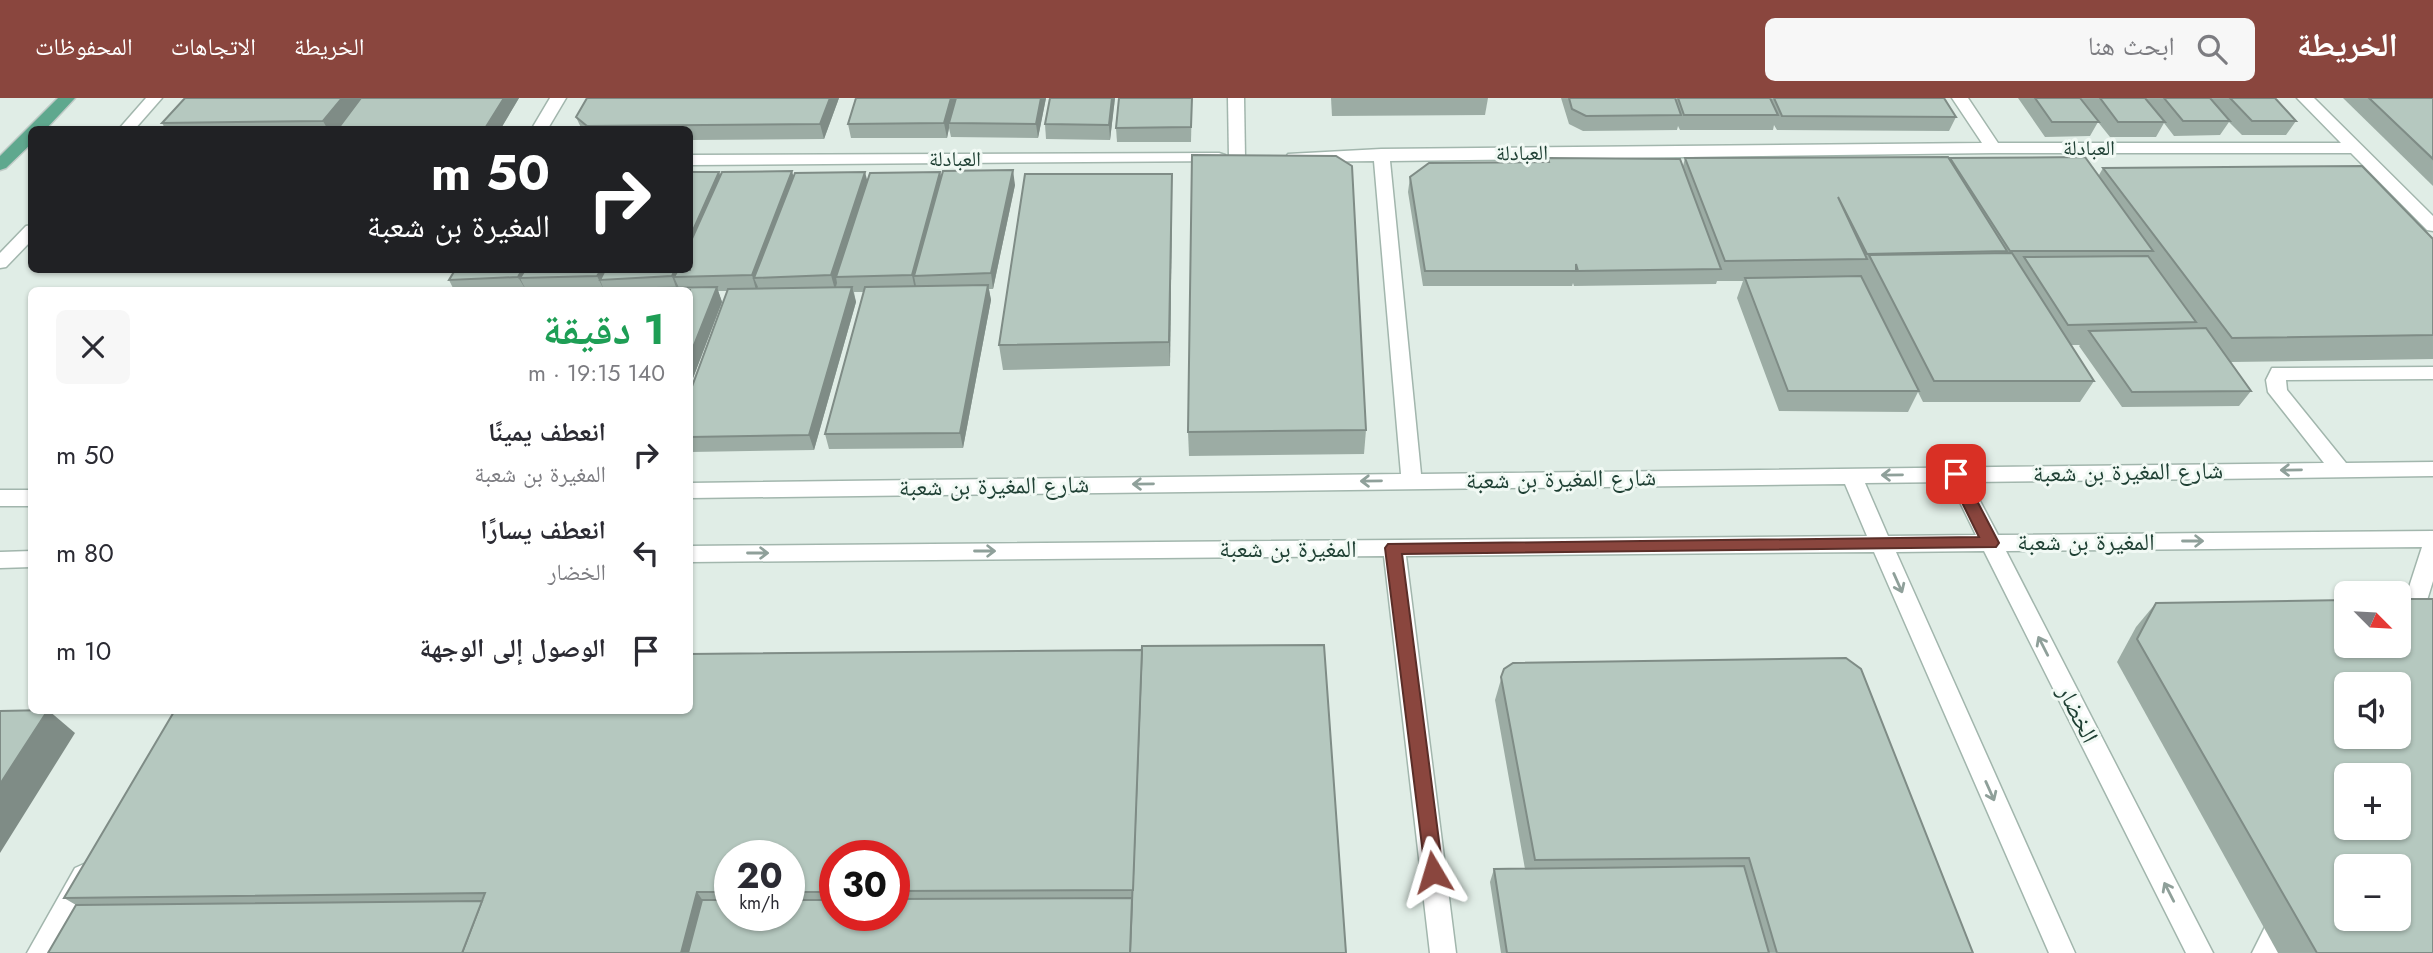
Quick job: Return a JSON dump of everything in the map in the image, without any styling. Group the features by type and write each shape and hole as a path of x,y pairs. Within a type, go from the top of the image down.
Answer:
{"main road":[{"path":"40,126 67,98"},
{"path":"0,165 28,138"}],"street":[{"path":"128,126 153,98"},
{"path":"542,126 558,98"},
{"name":"العبادلة","path":"693,160 1243,158 1236,98"},
{"path":"1960,98 1993,148"},
{"path":"2305,98 2433,226"},
{"name":"العبادلة","path":"1276,157 1993,148 2354,148"},
{"path":"1381,154 1412,481"},
{"path":"0,263 28,234"},
{"path":"2341,470 2278,392 2276,380 2279,373 2433,373"},
{"name":"شارع المغيرة بن شعبة","path":"693,490 2433,468"},
{"name":"الخضار","path":"1956,474 2200,953"},
{"path":"1851,475 2062,953"},
{"path":"0,498 28,498"},
{"name":"المغيرة بن شعبة","path":"693,554 2433,539"},
{"path":"2412,612 2433,546"},
{"path":"1394,548 1443,953"},
{"path":"0,559 28,559"},
{"path":"40,953 93,861"},
{"path":"2266,953 2295,893"}],"building":[{"path":"185,98 342,98 323,121 162,123"},
{"path":"361,98 504,98 486,126 340,126"},
{"path":"587,98 830,98 820,124 587,126 576,117"},
{"path":"856,98 951,98 944,123 848,124"},
{"path":"956,98 1041,98 1036,124 949,123"},
{"path":"1050,98 1112,98 1109,125 1045,124"},
{"path":"1119,98 1192,98 1191,127 1116,128"},
{"path":"1569,98 1675,98 1681,115 1586,116 1572,109"},
{"path":"1678,98 1770,98 1778,115 1684,115"},
{"path":"1774,98 1944,98 1956,117 1782,116"},
{"path":"2035,98 2080,98 2099,122 2052,122"},
{"path":"2100,98 2145,98 2165,122 2118,122"},
{"path":"2164,98 2210,98 2230,121 2183,121"},
{"path":"2230,98 2275,98 2296,121 2252,121"},
{"path":"2369,98 2433,98 2433,159"},
{"path":"1192,155 1336,156 1352,166 1366,430 1188,432"},
{"path":"1948,157 2007,251 1867,254 1838,197 1867,259 1725,261 1685,158"},
{"path":"2085,157 2153,251 2010,251 1950,158"},
{"path":"1548,158 1680,159 1721,269 1578,271 1576,264 1576,271 1425,271 1410,177 1429,163 1549,162"},
{"path":"2362,166 2433,239 2433,335 2232,338 2103,168"},
{"path":"1013,170 991,273 914,276 943,171"},
{"path":"792,171 752,275 674,277 676,273 693,273 693,236 722,172"},
{"path":"693,172 719,172 693,230"},
{"path":"865,172 831,275 754,278 795,173"},
{"path":"940,172 912,275 836,277 870,173"},
{"path":"1025,174 1172,174 1169,342 999,345"},
{"path":"2012,253 2094,381 1934,381 1869,255"},
{"path":"2148,256 2196,322 2068,325 2024,257"},
{"path":"453,273 520,273 518,277 449,280"},
{"path":"523,273 599,273 597,276 520,278"},
{"path":"604,273 674,273 672,276 600,280"},
{"path":"1861,276 1919,391 1788,391 1745,278"},
{"path":"988,285 960,433 825,434 865,287"},
{"path":"693,287 717,287 693,347"},
{"path":"852,287 809,435 693,437 693,384 728,289"},
{"path":"2206,328 2251,391 2132,392 2089,331"},
{"path":"2412,599 2433,599 2433,953 2317,953 2137,639 2156,603 2334,600 2334,658 2412,658"},
{"path":"1324,645 1346,953 1130,953 1142,646"},
{"path":"1142,650 1133,890 910,891 910,840 819,840 819,892 805,892 805,840 714,840 714,892 697,892 681,953 462,953 485,893 64,898 173,714 693,714 693,654"},
{"path":"1846,658 1861,669 1973,953 1777,953 1749,858 1535,860 1501,677 1504,669 1513,663"},
{"path":"28,710 28,714 45,714 0,784 0,711"},
{"path":"1744,866 1769,953 1507,953 1494,869"},
{"path":"1132,898 1130,953 688,953 702,900 714,900 714,931 805,931 805,900 819,900 819,931 910,931 910,899"},
{"path":"482,901 462,953 48,953 76,905"}],"route":[{"path":"1433,872 1394,548 1990,543 1956,474"}]}
